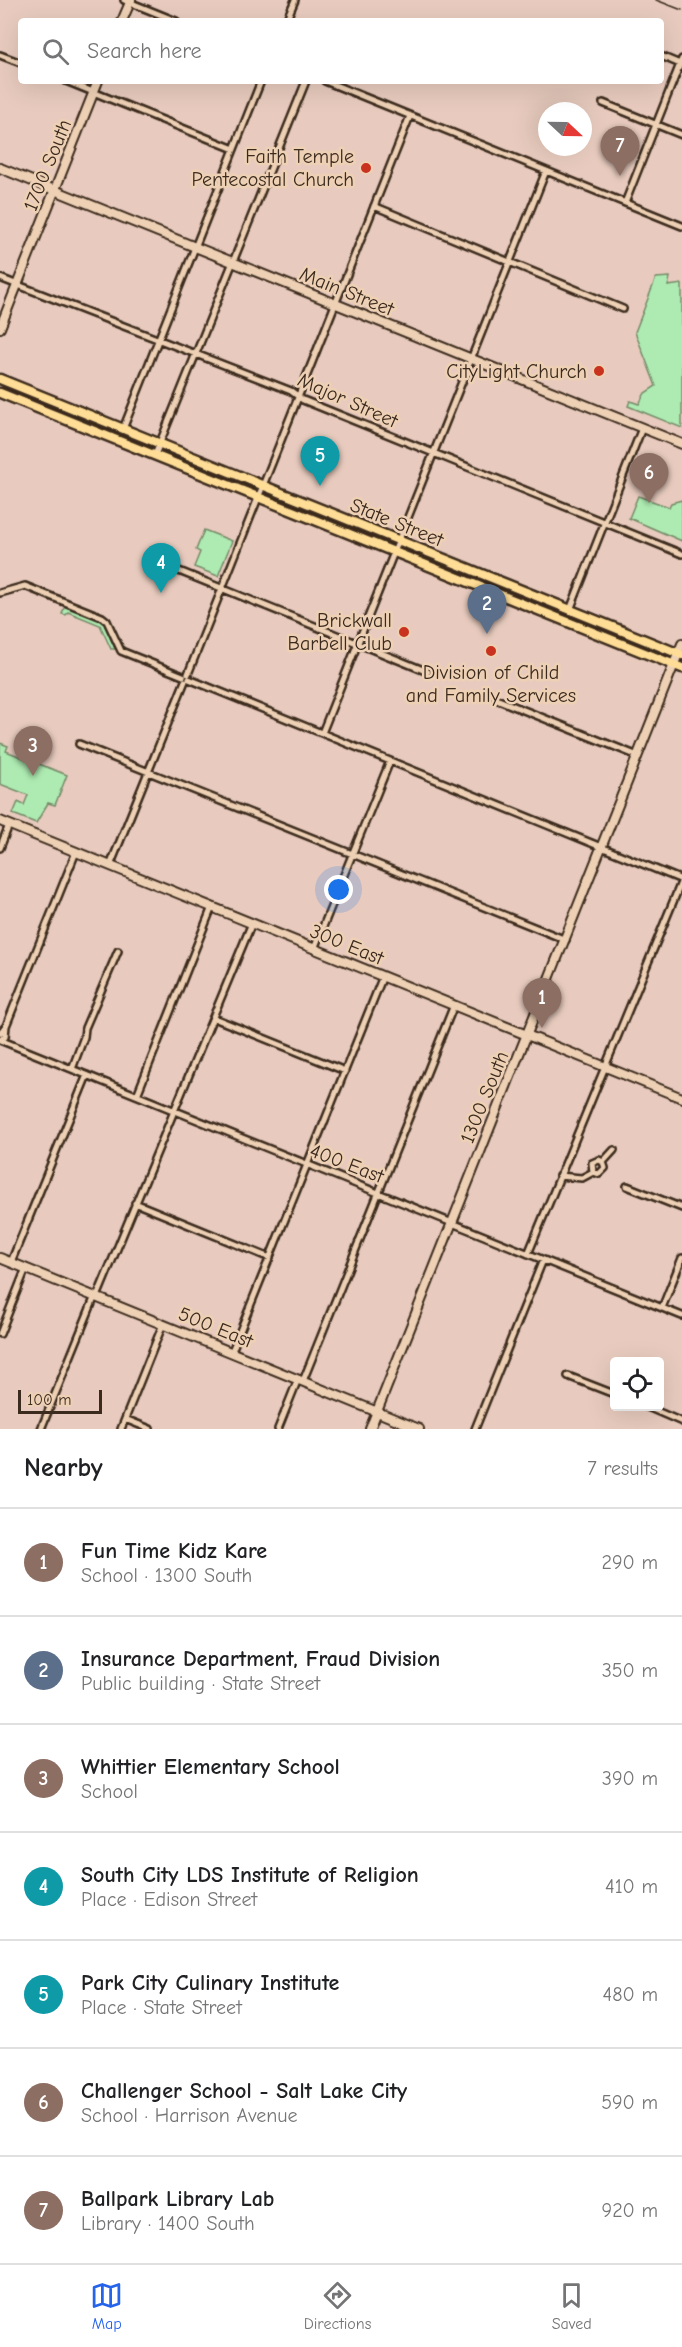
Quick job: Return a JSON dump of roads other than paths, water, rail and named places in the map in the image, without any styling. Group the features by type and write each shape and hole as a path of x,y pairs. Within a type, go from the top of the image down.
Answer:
{"main road":[{"name":"State Street","path":"0,379 680,654"},
{"name":"State Street","path":"0,393 678,667"}],"street":[{"path":"287,18 295,0"},
{"path":"123,18 128,1 169,18"},
{"path":"0,55 18,62"},
{"path":"625,203 681,62 664,57"},
{"path":"74,84 234,148"},
{"name":"1700 South","path":"0,328 97,84"},
{"path":"123,429 260,84"},
{"path":"155,455 305,84"},
{"path":"332,84 682,226"},
{"path":"603,103 682,135"},
{"path":"110,866 410,116"},
{"name":"Main Street","path":"0,168 682,444"},
{"path":"322,733 546,171"},
{"path":"374,206 623,309"},
{"name":"Major Street","path":"0,278 197,352 303,400 682,554"},
{"path":"570,610 642,428"},
{"path":"147,558 428,672"},
{"path":"0,593 26,586 102,617 107,621 121,651 682,880 528,1254"},
{"name":"1300 South","path":"370,1429 638,756 678,667 682,644"},
{"path":"496,699 638,756"},
{"path":"79,744 566,940"},
{"path":"314,948 390,760"},
{"name":"300 East","path":"0,821 682,1098"},
{"path":"0,848 9,825"},
{"path":"0,1034 6,1026 76,852"},
{"path":"137,1095 212,907"},
{"path":"41,1429 252,923"},
{"path":"72,1069 85,1028 118,951"},
{"path":"232,1352 383,976"},
{"path":"278,1429 301,1380 454,1005"},
{"path":"214,1018 345,1071"},
{"path":"0,1040 5,1037 6,1026"},
{"name":"400 East","path":"0,1040 682,1316"},
{"path":"10,1262 87,1075"},
{"path":"559,1176 582,1178 593,1172 603,1172 603,1162 614,1150"},
{"path":"593,1172 592,1163 596,1160 603,1162"},
{"path":"627,1186 682,1208"},
{"path":"135,1203 270,1258"},
{"name":"500 East","path":"0,1258 419,1429"},
{"path":"662,1308 682,1258"},
{"path":"475,1429 543,1260"},
{"path":"0,1334 26,1268"},
{"path":"121,1429 163,1324"},
{"path":"568,1376 610,1392"},
{"path":"655,1411 682,1422"},
{"path":"125,1419 150,1429"}],"tram line":[{"path":"656,0 682,10"}],"place":[{"name":"Faith Temple Pentecostal Church","path":"366,168"},
{"name":"Ballpark Library Lab","path":"620,176"},
{"name":"CityLight Church","path":"599,371"},
{"name":"Park City Culinary Institute","path":"320,486"},
{"name":"Challenger School - Salt Lake City","path":"649,503"},
{"name":"South City LDS Institute of Religion","path":"161,593"},
{"name":"Brickwall Barbell Club","path":"404,632"},
{"name":"Insurance Department, Fraud Division","path":"487,634"},
{"name":"Division of Child and Family Services","path":"491,651"},
{"name":"Whittier Elementary School","path":"33,776"},
{"name":"Fun Time Kidz Kare","path":"542,1028"}]}
